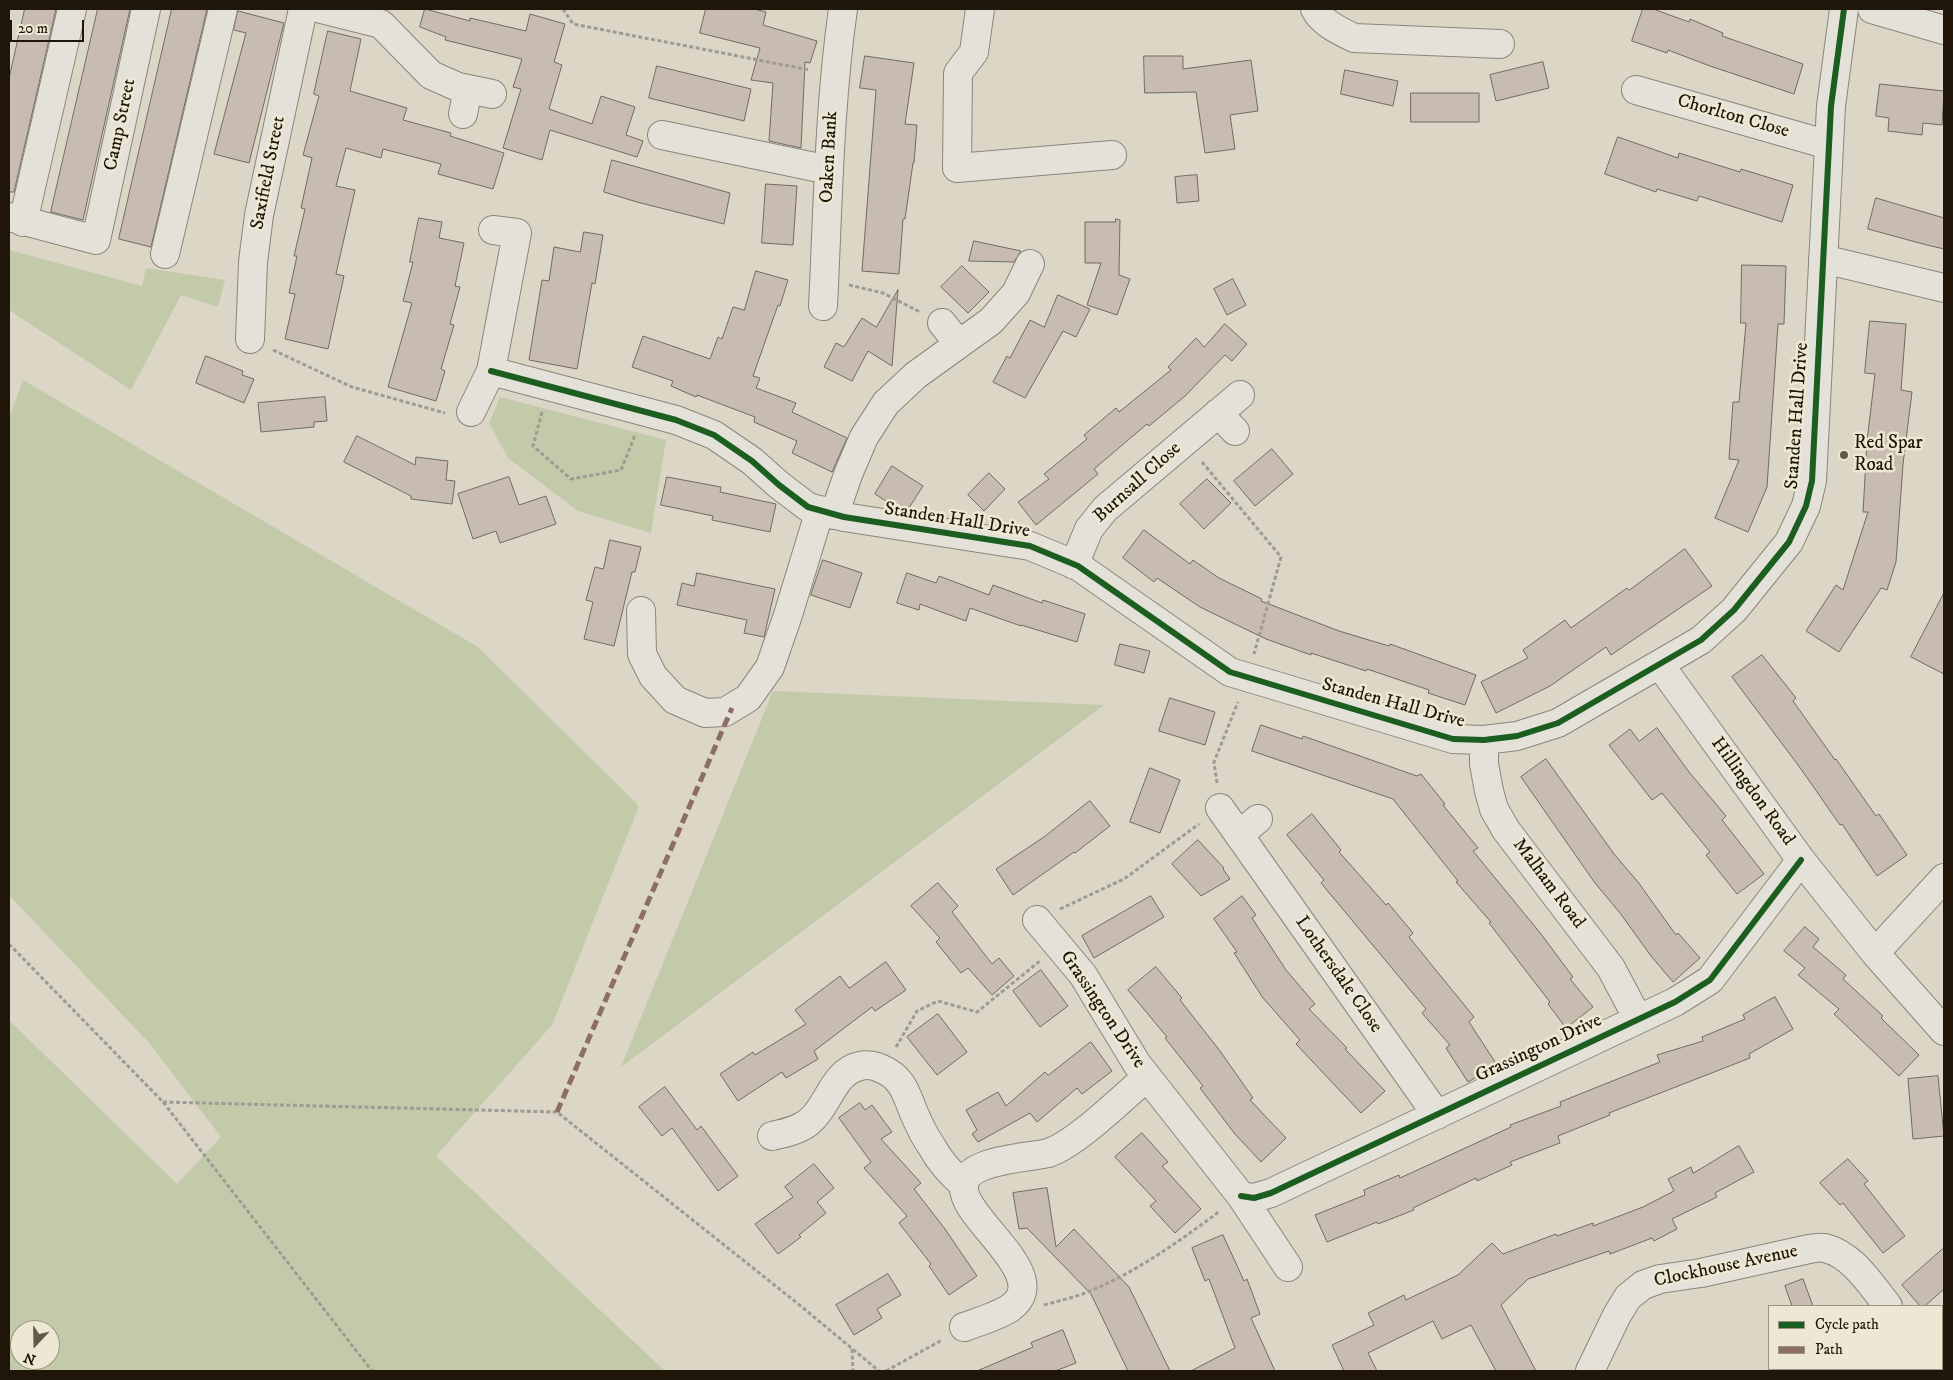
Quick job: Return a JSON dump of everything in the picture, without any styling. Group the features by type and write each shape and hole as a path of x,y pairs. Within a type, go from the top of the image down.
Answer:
{"street":[{"path":"16,220 72,9"},
{"name":"Camp Street","path":"16,220 96,240 146,9"},
{"path":"165,254 222,9"},
{"name":"Saxifield Street","path":"250,339 252,262 259,215 303,9"},
{"path":"321,9 381,24 431,75 458,87 474,99"},
{"name":"Oaken Bank","path":"823,295 835,73 843,9"},
{"path":"980,9 974,52 958,73 956,168 1112,155"},
{"path":"1315,9 1333,28 1354,38 1500,44"},
{"name":"Standen Hall Drive","path":"491,371 676,420 714,435 752,461 808,507 827,513 1030,546 1074,565 1230,672 1453,738 1484,740 1517,736 1558,723 1701,640 1734,610 1789,542 1806,506 1812,481 1831,106 1844,9"},
{"path":"1872,9 1944,30"},
{"name":"Chorlton Close","path":"1636,90 1829,145"},
{"path":"662,135 829,170"},
{"path":"471,412 491,371 515,233"},
{"path":"1823,259 1944,288"},
{"path":"641,612 642,654 653,676 675,700 705,713 725,712 748,698 770,667 827,513 864,437 886,403 916,375 951,334 991,321 1016,293 1030,264"},
{"name":"Burnsall Close","path":"1074,565 1089,529 1105,508 1185,442 1227,422 1240,395"},
{"name":"Hillingdon Road","path":"1660,665 1801,860 1876,953 1944,1031"},
{"name":"Malham Road","path":"1484,740 1484,764 1494,809 1506,830 1611,968 1638,1019"},
{"name":"Lothersdale Close","path":"1220,808 1249,827 1437,1114"},
{"name":"Grassington Drive","path":"1241,1196 1254,1198 1270,1193 1675,1002 1710,980 1801,860"},
{"path":"1876,953 1944,878"},
{"name":"Grassington Drive","path":"1037,920 1082,974 1136,1064 1241,1196 1288,1268"},
{"path":"772,1136 797,1129 811,1120 843,1075 852,1068 864,1065 883,1069 894,1074 904,1087 932,1147 951,1175 964,1185 966,1198 1012,1258 1019,1271 1022,1286 1020,1297 1010,1308 964,1327"},
{"name":"Grassington Drive","path":"964,1185 970,1174 987,1165 1009,1159 1049,1153 1074,1138 1147,1077"},
{"name":"Clockhouse Avenue","path":"1590,1371 1617,1314 1628,1297 1643,1285 1660,1279 1701,1273 1824,1247 1841,1254 1858,1269 1887,1305"}],"path":[{"path":"563,9 573,24 835,73"},
{"path":"823,295 853,285 883,293 951,334"},
{"path":"250,339 352,387 467,419 471,412"},
{"path":"549,386 533,446 571,479 620,470 644,411"},
{"path":"1037,920 1124,879 1220,808 1214,762 1247,678 1280,557 1185,442"},
{"path":"9,944 163,1102 372,1371"},
{"path":"883,1069 917,1011 938,1001 977,1012 1059,946"},
{"path":"163,1102 557,1112 879,1371"},
{"path":"1010,1308 1042,1305 1086,1293 1173,1246 1241,1196"},
{"path":"886,1371 964,1327"},
{"path":"852,1349 853,1371"}],"green space":[{"path":"9,250 142,286 146,268 225,280 218,307 181,295 131,390 9,310"},
{"path":"23,380 478,647 639,806 552,1025 436,1156 665,1371 9,1371 9,1020 177,1184 221,1137 150,1044 9,895 9,418"},
{"path":"500,397 666,440 651,533 578,511 508,458 489,423"},
{"path":"773,691 1104,705 621,1067"}],"building":[{"path":"25,9 56,9 14,192 9,192 9,79"},
{"path":"98,9 130,9 83,220 51,212"},
{"path":"172,9 207,9 151,247 119,239"},
{"path":"425,9 470,21 470,18 526,31 530,14 565,24 554,62 562,65 549,109 592,124 601,96 635,107 626,135 643,141 637,157 550,130 542,160 503,148 521,89 513,87 522,59 445,40 446,37 420,27"},
{"path":"706,9 754,9 766,12 763,25 817,41 810,63 805,62 801,148 769,141 773,83 751,80 760,48 700,33"},
{"path":"1643,9 1653,9 1689,22 1690,19 1723,33 1722,36 1803,64 1794,94 1668,50 1667,53 1632,41"},
{"path":"238,11 284,23 249,163 214,154 246,33 234,30"},
{"path":"328,31 361,39 350,91 407,108 403,120 451,133 450,136 504,153 493,189 438,174 441,164 383,149 381,158 346,148 336,186 355,190 336,274 344,276 328,349 285,339 295,294 289,293 297,256 294,256 305,209 301,208 312,158 303,155 319,96 314,94"},
{"path":"865,56 914,63 905,124 917,125 914,163 905,219 903,219 899,274 862,271 876,90 860,88"},
{"path":"1144,56 1183,56 1183,69 1251,60 1258,111 1230,115 1235,149 1205,153 1196,92 1145,93"},
{"path":"1543,62 1549,88 1496,101 1490,75"},
{"path":"657,66 751,89 744,121 649,98"},
{"path":"1345,70 1398,81 1393,106 1341,94"},
{"path":"1880,84 1944,91 1942,125 1923,123 1922,135 1888,131 1889,118 1876,116"},
{"path":"1411,93 1479,93 1479,122 1411,122"},
{"path":"1618,137 1678,158 1679,153 1740,172 1741,169 1793,185 1782,222 1699,196 1697,201 1657,189 1656,192 1605,174"},
{"path":"612,160 730,193 724,224 604,192"},
{"path":"1197,175 1199,201 1177,203 1175,177"},
{"path":"766,184 797,186 793,245 762,243"},
{"path":"1876,198 1944,218 1944,249 1868,229"},
{"path":"419,218 442,222 439,238 464,243 455,286 460,287 450,324 454,325 441,369 445,371 436,401 388,387 412,303 403,301 413,262 410,262"},
{"path":"1116,219 1120,220 1119,275 1130,279 1117,315 1087,305 1101,263 1085,263 1085,222 1115,222"},
{"path":"584,232 603,235 595,284 592,283 577,369 529,360 542,280 549,281 554,247 580,252"},
{"path":"974,241 1021,251 1014,262 969,261"},
{"path":"1742,265 1786,266 1784,324 1778,324 1767,487 1748,532 1715,518 1739,460 1729,459 1733,402 1739,402 1746,323 1741,323"},
{"path":"962,266 989,292 968,313 941,287"},
{"path":"756,271 788,280 753,376 760,378 756,388 796,403 792,412 847,438 832,472 792,453 797,441 754,422 755,417 697,395 696,397 671,386 673,381 632,367 643,336 710,359 718,337 722,339 733,307 744,310"},
{"path":"1233,279 1246,305 1227,315 1214,289"},
{"path":"898,290 892,366 868,351 852,381 824,367 836,343 844,347 862,318 876,327"},
{"path":"1058,295 1090,309 1076,337 1063,331 1025,398 993,382 1007,356 1010,358 1030,320 1044,327"},
{"path":"1870,321 1906,324 1901,390 1912,392 1903,464 1896,562 1887,590 1881,588 1839,652 1806,631 1836,585 1843,590 1868,512 1863,512 1867,441 1875,374 1865,373"},
{"path":"1225,324 1247,344 1232,361 1225,355 1185,396 1149,426 1147,424 1094,469 1098,474 1036,525 1018,502 1049,479 1044,474 1087,439 1084,435 1116,408 1119,412 1171,370 1168,367 1196,338 1204,347"},
{"path":"206,356 243,371 242,375 254,379 244,403 196,383"},
{"path":"325,397 327,421 314,422 314,427 261,432 258,403"},
{"path":"357,436 415,465 416,457 448,461 446,480 455,481 452,504 411,499 411,496 344,462"},
{"path":"1272,449 1293,474 1255,506 1234,481"},
{"path":"892,466 923,486 907,511 900,510 875,494"},
{"path":"989,473 1005,489 984,511 968,495"},
{"path":"509,477 519,505 546,496 556,524 500,543 496,531 473,539 458,494"},
{"path":"667,477 721,487 720,492 776,504 770,532 712,520 713,516 661,505"},
{"path":"1207,479 1231,503 1204,529 1180,504"},
{"path":"1144,530 1190,564 1193,560 1219,578 1262,599 1261,601 1339,631 1389,646 1390,644 1476,675 1465,705 1428,693 1429,690 1367,669 1366,671 1311,653 1311,655 1266,639 1200,607 1157,578 1154,582 1123,558"},
{"path":"610,540 641,547 635,572 632,572 614,646 584,639 593,602 586,600 595,567 603,569"},
{"path":"1685,549 1712,586 1611,655 1606,647 1550,686 1496,713 1481,682 1528,658 1523,650 1565,620 1571,628 1627,588 1629,590"},
{"path":"823,560 862,573 850,608 811,595"},
{"path":"697,573 775,589 764,637 744,633 747,620 677,605 682,583 694,586"},
{"path":"907,573 936,583 939,576 989,595 993,585 1042,603 1043,600 1085,614 1077,642 1021,626 970,608 966,621 920,604 919,610 897,603"},
{"path":"1944,593 1944,674 1911,657"},
{"path":"1120,644 1150,651 1144,673 1115,665"},
{"path":"1762,655 1796,698 1793,701 1835,760 1876,816 1879,814 1907,855 1877,876 1842,824 1840,825 1801,769 1732,677"},
{"path":"1170,698 1215,712 1205,745 1159,731"},
{"path":"1261,725 1302,739 1303,736 1417,776 1421,774 1478,848 1473,851 1541,934 1573,977 1570,979 1593,1007 1566,1028 1548,1004 1550,1002 1489,923 1491,922 1456,882 1458,881 1393,799 1252,751"},
{"path":"1657,728 1689,772 1726,816 1722,820 1764,874 1737,894 1706,855 1710,852 1662,793 1652,800 1609,745 1630,729 1639,741"},
{"path":"1546,759 1614,854 1638,882 1676,935 1678,933 1700,958 1673,982 1595,883 1521,777"},
{"path":"1150,768 1180,780 1160,833 1130,822"},
{"path":"1090,801 1110,826 1075,853 1013,895 996,869 1044,837"},
{"path":"1312,814 1341,850 1339,852 1386,905 1388,903 1413,933 1409,937 1474,1017 1469,1022 1497,1065 1468,1082 1446,1048 1450,1045 1422,1013 1426,1009 1321,883 1324,880 1287,835"},
{"path":"1198,840 1224,868 1230,879 1201,896 1172,864"},
{"path":"938,883 958,906 952,912 992,964 999,958 1014,976 992,995 968,968 961,973 936,942 940,938 911,906"},
{"path":"1151,896 1164,917 1094,958 1082,936"},
{"path":"1242,896 1256,915 1252,918 1286,970 1315,1004 1309,1009 1385,1091 1361,1113 1296,1044 1300,1040 1263,998 1234,953 1237,952 1214,919"},
{"path":"1805,927 1819,939 1813,947 1846,975 1843,979 1883,1016 1881,1018 1919,1055 1899,1076 1834,1014 1839,1009 1798,975 1805,968 1784,951"},
{"path":"886,962 906,990 875,1011 872,1007 814,1051 818,1059 786,1078 782,1072 738,1101 720,1074 753,1052 755,1055 806,1024 795,1010 840,976 849,988"},
{"path":"1156,967 1182,998 1180,1000 1220,1051 1253,1098 1250,1100 1286,1138 1261,1162 1235,1134 1200,1088 1203,1086 1165,1038 1167,1037 1128,990"},
{"path":"1041,970 1068,1006 1040,1027 1013,991"},
{"path":"1775,997 1793,1029 1749,1054 1750,1058 1609,1113 1610,1115 1558,1136 1560,1143 1510,1162 1512,1165 1477,1181 1476,1178 1413,1208 1414,1210 1378,1224 1377,1222 1327,1242 1315,1215 1365,1195 1364,1190 1399,1175 1400,1178 1511,1127 1510,1125 1561,1106 1560,1102 1660,1062 1657,1055 1703,1041 1702,1037 1745,1019 1743,1015"},
{"path":"938,1014 967,1052 937,1075 907,1037"},
{"path":"1091,1042 1112,1071 1082,1094 1077,1088 1037,1122 1030,1113 978,1142 972,1134 977,1130 966,1110 998,1092 1006,1106 1045,1072 1048,1075"},
{"path":"1938,1076 1944,1136 1913,1139 1908,1079"},
{"path":"665,1087 697,1130 701,1126 738,1176 718,1191 672,1128 662,1136 639,1107"},
{"path":"860,1103 865,1110 872,1105 892,1132 881,1139 921,1183 914,1189 945,1229 977,1276 949,1295 929,1266 931,1264 899,1223 907,1216 864,1168 871,1162 839,1118"},
{"path":"1142,1133 1168,1162 1162,1166 1201,1209 1175,1233 1150,1206 1156,1201 1115,1157"},
{"path":"1739,1146 1754,1172 1715,1193 1717,1197 1672,1219 1677,1229 1654,1241 1652,1238 1610,1254 1609,1251 1528,1279 1501,1305 1536,1371 1496,1371 1471,1325 1442,1339 1433,1321 1368,1353 1377,1371 1344,1371 1332,1345 1374,1325 1368,1313 1404,1295 1406,1300 1458,1275 1492,1243 1503,1254 1556,1234 1557,1236 1593,1223 1593,1226 1643,1207 1674,1191 1668,1179 1691,1167 1693,1173"},
{"path":"1848,1159 1868,1181 1864,1184 1905,1236 1883,1253 1843,1203 1840,1205 1820,1183"},
{"path":"814,1164 834,1188 817,1202 826,1213 799,1235 801,1237 778,1254 755,1224 793,1197 785,1187"},
{"path":"1047,1188 1056,1247 1074,1229 1129,1287 1170,1371 1128,1371 1091,1294 1027,1228 1019,1229 1013,1193"},
{"path":"1223,1235 1244,1281 1247,1279 1260,1314 1251,1318 1275,1371 1191,1371 1235,1348 1209,1279 1205,1281 1192,1248"},
{"path":"1944,1248 1944,1289 1926,1305 1919,1305 1902,1285"},
{"path":"888,1274 901,1295 877,1309 882,1318 854,1335 836,1305"},
{"path":"1803,1279 1813,1305 1792,1305 1785,1286"},
{"path":"1063,1330 1076,1363 1055,1371 977,1371 1033,1347 1031,1343"}],"marked path":[{"path":"557,1112 732,708"}],"cycle path":[{"path":"491,371 676,420 714,435 752,461 808,507 844,517 1030,546 1078,566 1230,672 1453,739 1484,740 1517,736 1558,723 1701,640 1734,610 1789,542 1806,506 1812,481 1831,106 1844,9"},
{"path":"1241,1196 1254,1198 1271,1193 1675,1002 1710,980 1801,860"}],"place":[{"name":"Red Spar Road","path":"1844,455"}]}
